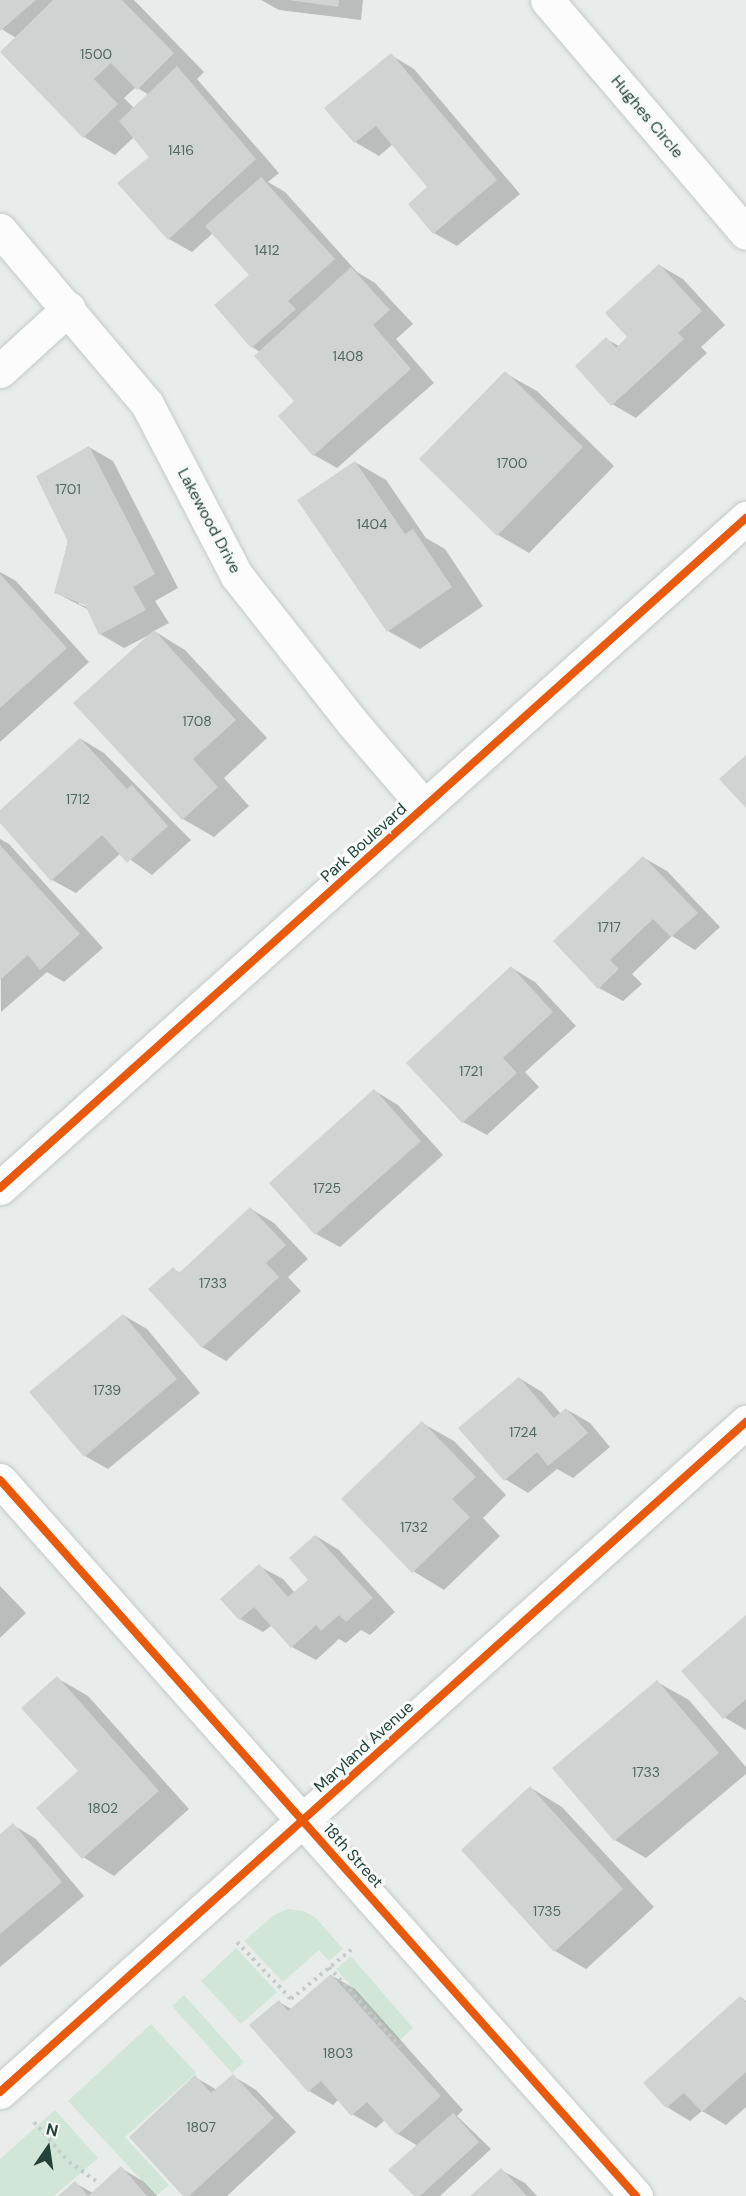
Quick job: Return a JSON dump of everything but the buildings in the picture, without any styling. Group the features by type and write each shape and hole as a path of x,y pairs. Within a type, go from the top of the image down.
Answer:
{"street":[{"name":"Hughes Circle","path":"547,0 746,233"},
{"name":"Lakewood Drive","path":"0,230 69,308 147,404 237,576 351,721 425,807"},
{"path":"0,371 69,308"},
{"name":"Park Boulevard","path":"0,1188 746,518"},
{"name":"Maryland Avenue","path":"0,2092 746,1422"},
{"name":"18th Street","path":"0,1480 636,2196"}],"path":[{"path":"237,1942 291,1998 352,1949"},
{"path":"329,1967 400,2047"},
{"path":"34,2122 69,2162 96,2181"}],"green space":[{"path":"288,1909 304,1911 316,1918 343,1949 329,1961 319,1950 283,1982 244,1941 274,1915"},
{"path":"236,1948 277,1992 241,2024 201,1981"},
{"path":"351,1956 413,2028 399,2041 336,1969"},
{"path":"184,1995 244,2062 232,2073 172,2006"},
{"path":"151,2024 196,2073 125,2137 169,2185 156,2196 68,2101"},
{"path":"55,2110 98,2158 54,2196 0,2196 0,2159"}],"cycle path":[{"path":"0,1188 746,518"},
{"path":"0,2092 746,1422"},
{"path":"0,1480 636,2196"}]}
